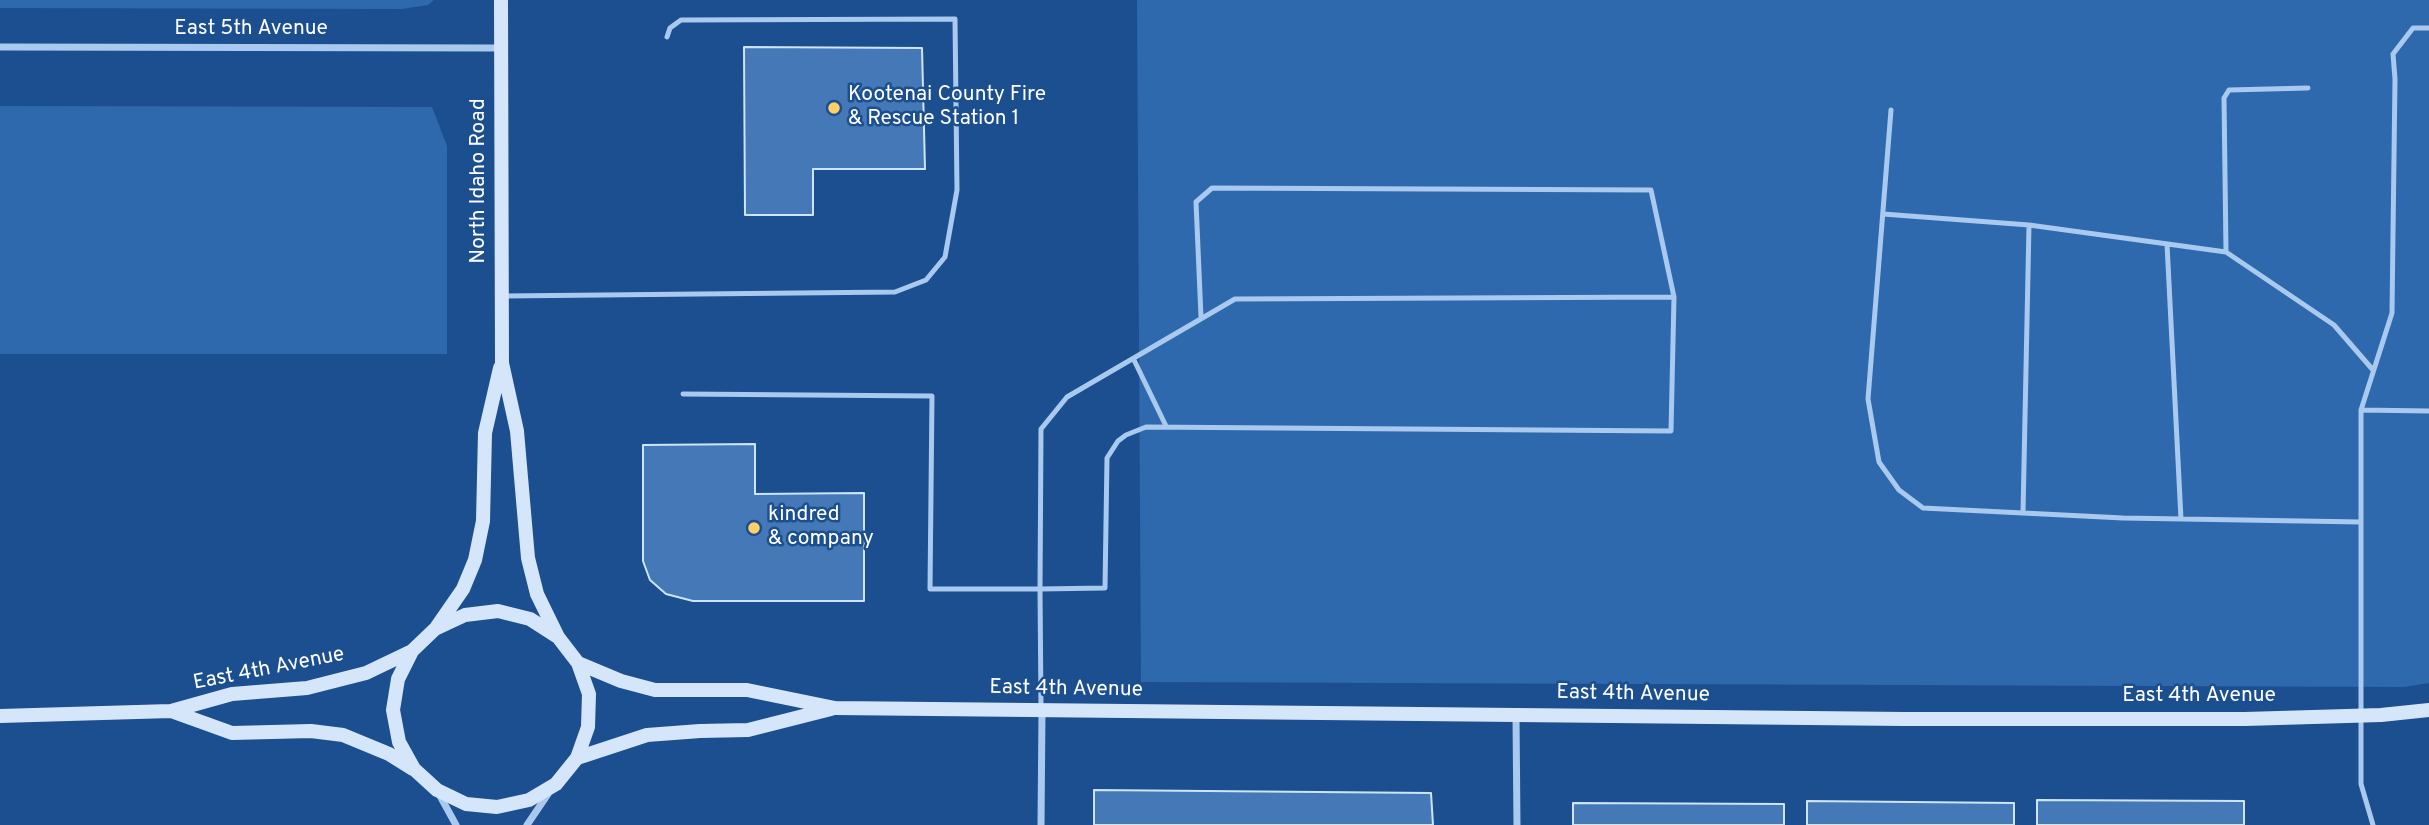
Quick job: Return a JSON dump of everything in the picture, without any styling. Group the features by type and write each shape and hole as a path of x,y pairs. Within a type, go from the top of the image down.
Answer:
{"street":[{"name":"North Idaho Road","path":"501,0 502,363 517,431 528,558 537,594 558,637"},
{"name":"East 5th Avenue","path":"0,47 501,48"},
{"name":"North Idaho Road","path":"435,629 463,589 475,560 483,521 485,433 502,363"},
{"path":"527,825 577,758 588,727 589,694 578,663 558,637 530,619 498,611 464,615 435,629 412,651 398,679 393,710 399,742 414,769 438,790 466,804 497,807 529,800 556,784"},
{"name":"East 4th Avenue","path":"0,716 171,711 232,694 307,688 366,673 412,651"},
{"name":"East 4th Avenue","path":"578,663 621,681 655,690 747,690 835,708 1891,719 2245,719 2359,716 2429,710"},
{"name":"East 4th Avenue","path":"577,758 647,735 700,730 748,730 835,708"},
{"name":"East 4th Avenue","path":"171,711 232,733 311,730 343,735 389,754 414,769"},
{"path":"1041,825 1042,711"},
{"path":"1516,715 1517,825"},
{"path":"438,790 456,825"}],"lane":[{"path":"501,296 895,292 926,280 944,257 957,190 955,19 681,20 670,28 667,37"},
{"path":"2373,825 2361,784 2359,716 2361,410 2392,313 2396,79 2393,54 2413,28 2429,28"},
{"path":"2227,253 2224,98 2229,90 2308,88"},
{"path":"1891,110 1868,399 1879,462 1899,490 1923,508 2181,519 2361,522"},
{"path":"683,394 932,396 930,589 1105,588 1107,458 1118,441 1146,427 1671,431 1674,297 1651,190 1212,188 1196,202 1201,317"},
{"path":"1883,214 2029,225 2227,253 2334,325 2373,370"},
{"path":"2023,513 2029,225"},
{"path":"2167,244 2181,519"},
{"path":"1042,711 1041,429 1067,397 1235,299 1674,297"},
{"path":"1134,360 1166,426"},
{"path":"2361,410 2429,411"}],"shaded area":[{"path":"0,0 434,0 428,5 402,9 0,8"},
{"path":"1137,0 2429,0 2429,683 2404,687 1141,682"},
{"path":"0,106 432,107 447,146 447,354 0,354"}],"building":[{"name":"Kootenai County Fire & Rescue Station 1","path":"744,47 922,48 925,169 813,169 813,215 745,215"},
{"name":"kindred & company","path":"755,444 755,494 864,493 864,601 693,601 666,594 650,580 643,561 643,445"},
{"path":"1094,790 1431,793 1433,825 1094,825"},
{"path":"2037,800 2244,801 2244,825 2037,825"},
{"path":"1807,801 2014,803 2014,825 1807,825"},
{"path":"1573,803 1784,804 1784,825 1573,825"}],"place":[{"name":"Kootenai County Fire & Rescue Station 1","path":"834,108"},
{"name":"kindred & company","path":"754,528"}]}
